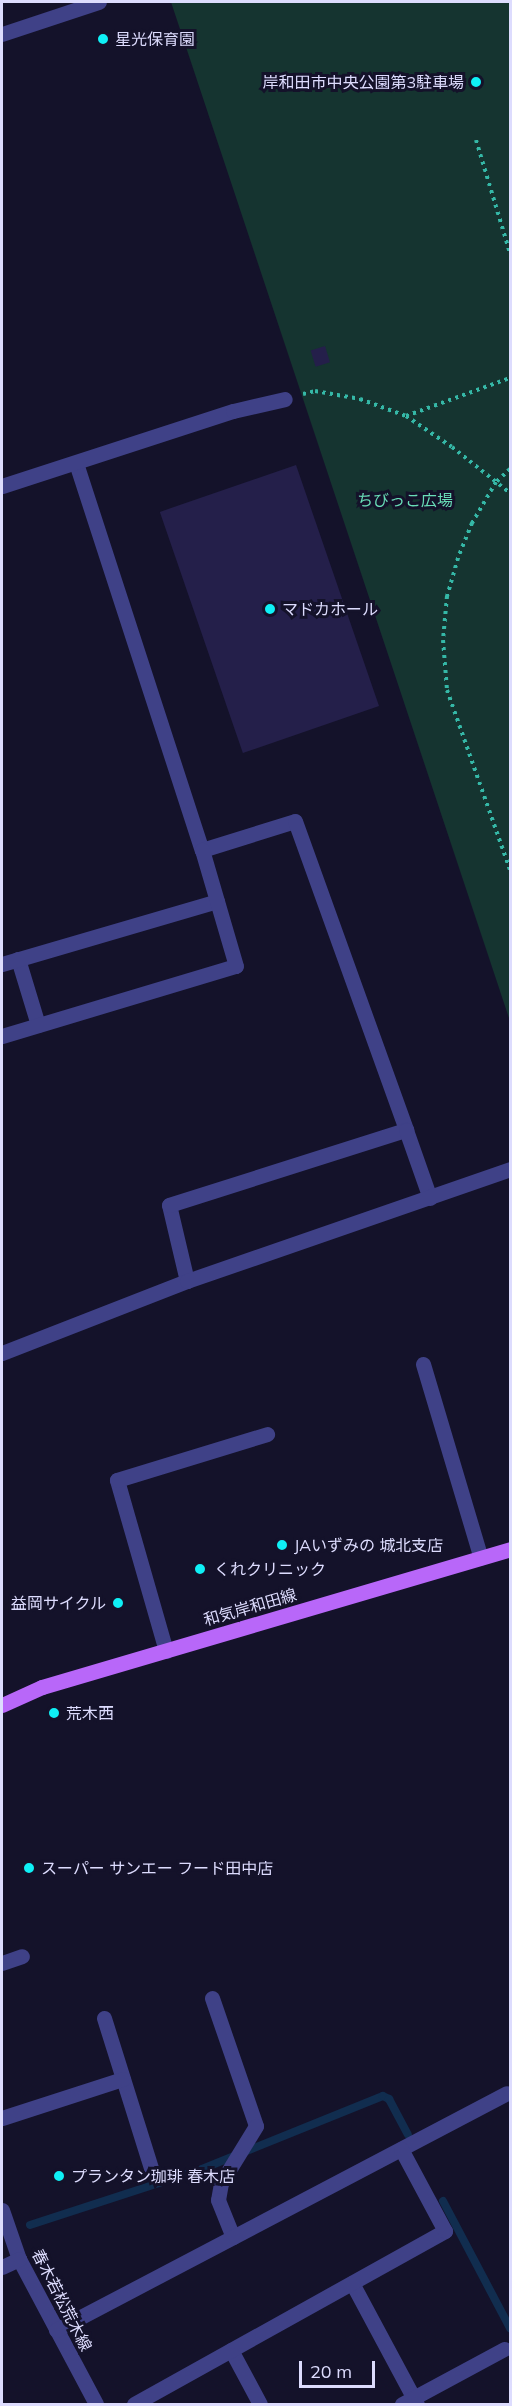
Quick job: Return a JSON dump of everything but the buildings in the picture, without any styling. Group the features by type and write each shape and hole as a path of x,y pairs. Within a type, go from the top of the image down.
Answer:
{"main road":[{"name":"和気岸和田線","path":"2,1705 42,1688 510,1549"}],"street":[{"path":"2,34 99,2"},
{"path":"2,486 76,464 233,411 285,399"},
{"path":"2,1036 236,966 202,850 76,464"},
{"path":"202,850 295,821 430,1198"},
{"path":"2,964 217,901"},
{"path":"18,959 38,1025"},
{"path":"187,1281 169,1204 406,1130"},
{"path":"2,1353 187,1281 510,1169"},
{"path":"423,1364 481,1558"},
{"path":"166,1650 117,1480 267,1434"},
{"path":"2,1963 22,1956"},
{"path":"212,1998 256,2126 220,2183 218,2200 233,2237"},
{"path":"104,2018 151,2168"},
{"path":"2,2118 123,2079"},
{"path":"56,2330 507,2093"},
{"path":"134,2404 445,2231 401,2149"},
{"name":"春木若松荒木線","path":"2,2210 19,2259 96,2404"},
{"path":"2,2267 19,2259"},
{"path":"352,2283 411,2402 504,2349"},
{"path":"231,2350 260,2404"}],"path":[{"path":"476,140 510,253"},
{"path":"406,416 510,378"},
{"path":"285,399 315,391 360,399 406,416 452,447 510,493"},
{"path":"510,469 496,482 472,524 458,558 447,596 443,640 447,690 510,870"}],"green space":[{"name":"ちびっこ広場","path":"171,2 510,2 510,1021"}],"waterway":[{"path":"30,2225 202,2169 383,2096 389,2099 408,2134"},
{"path":"443,2201 510,2328"}],"place":[{"name":"星光保育園","path":"103,39"},
{"name":"岸和田市中央公園第3駐車場","path":"476,82"},
{"name":"マドカホール","path":"270,609"},
{"name":"JAいずみの 城北支店","path":"282,1545"},
{"name":"くれクリニック","path":"200,1569"},
{"name":"益岡サイクル","path":"118,1603"},
{"name":"荒木西","path":"54,1713"},
{"name":"スーパー サンエー フード田中店","path":"29,1868"},
{"name":"プランタン珈琲 春木店","path":"59,2176"}]}
